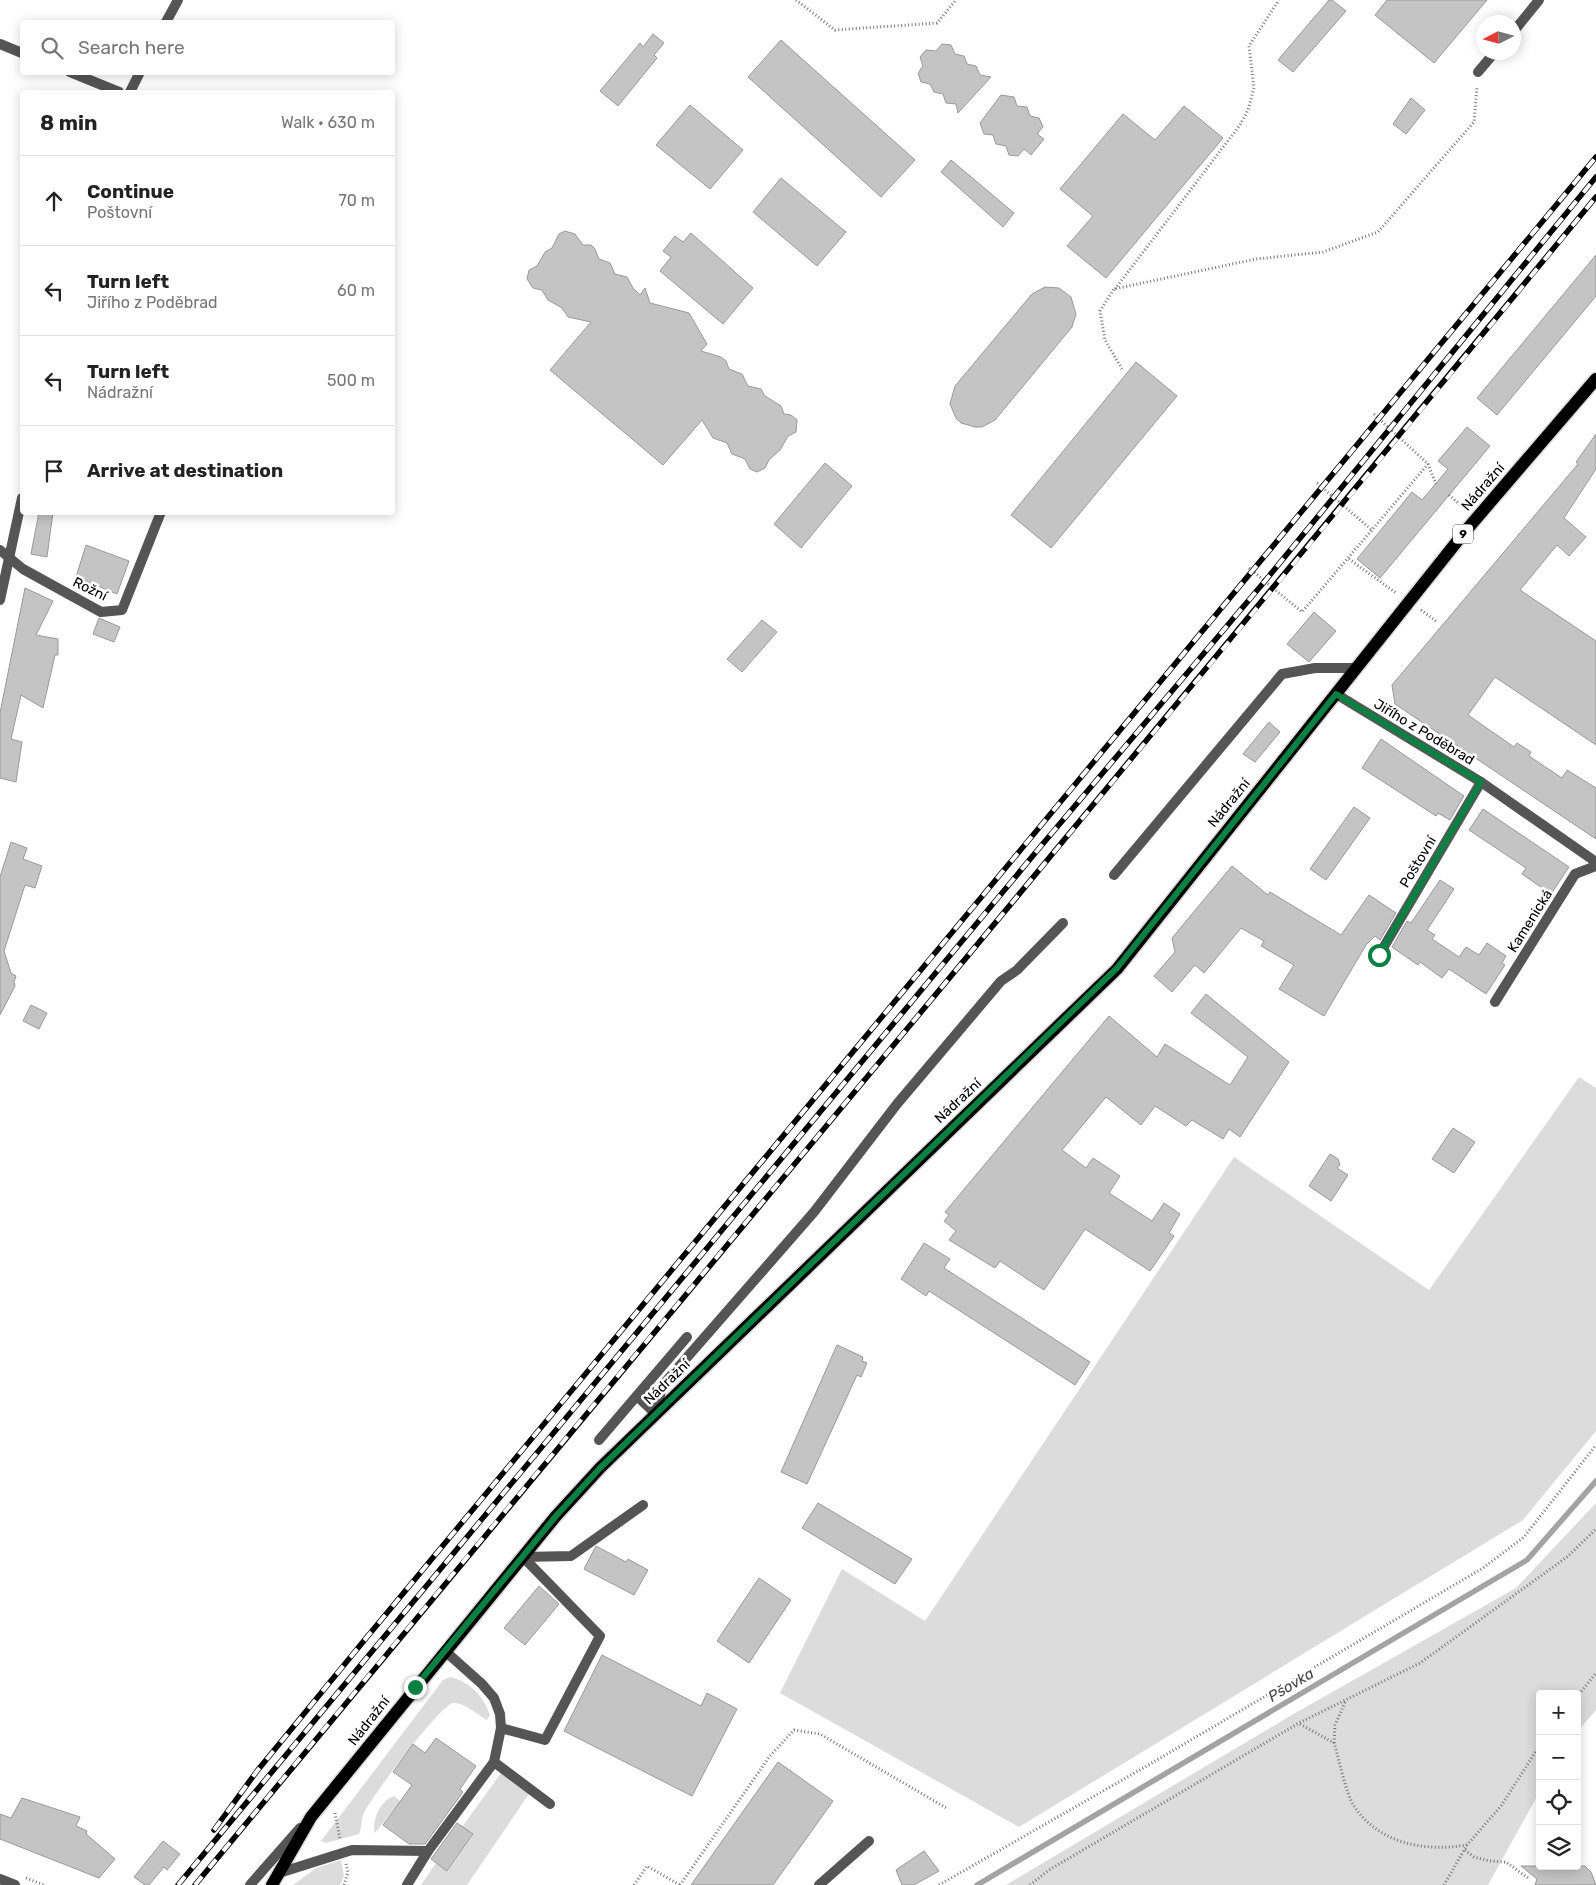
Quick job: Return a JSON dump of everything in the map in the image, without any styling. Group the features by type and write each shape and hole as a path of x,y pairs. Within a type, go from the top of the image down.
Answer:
{"main road":[{"name":"Nádražní","path":"272,1885 278,1879 311,1816 556,1516 587,1482 656,1414 1117,968 1476,518 1596,379"}],"street":[{"path":"167,20 178,0"},
{"path":"1521,22 1540,0"},
{"path":"0,44 20,52"},
{"path":"1478,72 1488,60"},
{"path":"77,75 114,90"},
{"path":"131,90 138,75"},
{"path":"0,600 20,508"},
{"name":"Rožní","path":"10,558 23,569 102,612 122,610 159,515"},
{"path":"0,550 10,558"},
{"path":"1114,875 1282,674 1315,668 1357,668"},
{"name":"Jiřího z Poděbrad","path":"1336,694 1481,782 1596,864"},
{"name":"Poštovní","path":"1379,955 1481,782"},
{"name":"Kamenická","path":"1496,1002 1575,874 1596,864"},
{"path":"656,1414 662,1386 814,1212 897,1104 1001,980 1017,970 1063,922"},
{"path":"599,1440 687,1336"},
{"path":"637,1396 656,1414"},
{"path":"523,1557 571,1556 643,1505"},
{"path":"501,1728 545,1740 600,1636 523,1557"},
{"path":"407,1885 428,1851 494,1762 501,1728 500,1714 494,1698 482,1684 445,1651"},
{"path":"494,1762 550,1804"},
{"name":"Nádražní","path":"250,1885 311,1816"},
{"path":"819,1885 869,1842"},
{"path":"278,1879 352,1850 428,1851"},
{"path":"0,1879 15,1885"}],"path":[{"path":"796,0 835,30 937,23 956,0"},
{"path":"1122,368 1105,340 1100,311 1114,289 1240,125 1248,110 1254,88 1249,46 1279,0"},
{"path":"1114,289 1256,259 1323,252 1378,232 1474,122 1478,72"},
{"path":"1374,414 1428,464 1436,484"},
{"path":"1249,568 1302,612 1373,531 1428,464"},
{"path":"1317,483 1373,531"},
{"path":"1449,495 1476,518"},
{"path":"1349,559 1396,593"},
{"path":"1421,610 1436,621"},
{"path":"940,1885 1145,1767 1482,1568 1524,1537 1596,1445"},
{"path":"1030,1885 1049,1870 1300,1724 1420,1663 1505,1600 1568,1557 1596,1528"},
{"path":"1581,1692 1596,1673"},
{"path":"1346,1700 1335,1725 1334,1744 1354,1805 1377,1831 1406,1844 1444,1849 1467,1845"},
{"path":"1300,1724 1334,1744"},
{"path":"634,1885 647,1866 680,1885 770,1756 794,1730 820,1734 948,1809"},
{"path":"1444,1885 1466,1850 1467,1845 1501,1806 1536,1751"},
{"path":"335,1813 340,1839"},
{"path":"1466,1850 1474,1857 1489,1861 1506,1862 1528,1878"},
{"path":"344,1885 348,1872 346,1862"}],"shaded area":[{"path":"1579,1077 1596,1088 1596,1431 1523,1520 1019,1827 780,1693 842,1569 925,1621 1234,1157 1429,1290"},
{"path":"1596,1503 1596,1710 1581,1727 1581,1690 1536,1690 1536,1798 1488,1885 1006,1885 1290,1716 1516,1588"},
{"path":"450,1677 464,1682 480,1696 490,1715 487,1720 471,1709 457,1703 453,1703 446,1708 405,1754 377,1792 363,1815 359,1834 326,1843 321,1841 443,1680"},
{"path":"501,1773 529,1794 467,1885 421,1885 436,1863 448,1871 473,1835 462,1827"},
{"path":"394,1796 400,1801 375,1833 374,1822 378,1811 389,1798"},
{"path":"341,1860 344,1876 340,1885 293,1885 316,1868"}],"building":[{"path":"1329,0 1332,0 1346,11 1293,72 1278,60"},
{"path":"1387,0 1487,0 1434,63 1375,15"},
{"path":"653,34 664,43 654,55 657,58 618,106 600,91 640,43 643,47"},
{"path":"781,40 915,160 881,197 748,77"},
{"path":"942,44 951,45 955,54 964,56 967,64 976,66 980,75 991,77 958,113 956,104 946,103 943,94 934,92 930,84 921,82 918,73 923,66 920,57 926,50 936,51"},
{"path":"1001,95 1014,97 1017,106 1027,107 1030,116 1039,118 1043,127 1037,134 1044,139 1031,155 1024,149 1018,156 1009,155 1006,146 996,144 993,135 984,134 980,123"},
{"path":"1411,98 1425,110 1406,134 1393,124"},
{"path":"690,105 743,150 710,189 656,145"},
{"path":"1184,106 1223,138 1106,278 1067,246 1093,216 1060,189 1123,114 1155,140"},
{"path":"951,160 1014,213 1003,227 941,172"},
{"path":"781,178 846,232 817,266 753,212"},
{"path":"565,231 575,234 583,245 591,245 599,259 610,263 615,274 627,277 633,288 640,295 645,288 650,303 689,313 707,344 701,351 721,357 726,361 729,369 742,374 748,386 761,389 765,396 781,406 784,414 791,415 797,420 796,432 788,436 780,450 769,460 765,468 757,472 750,469 745,459 732,454 727,443 713,438 702,420 663,465 550,370 591,322 568,317 562,308 548,300 542,290 533,288 527,279 529,270 537,266 545,252 552,248 559,234"},
{"path":"691,233 753,288 723,324 660,271 671,257 663,251 675,236 683,242"},
{"path":"1596,255 1596,296 1497,415 1477,398"},
{"path":"1045,287 1059,288 1071,297 1076,314 1072,327 995,420 982,427 961,423 956,418 950,404 955,386 1032,294"},
{"path":"1136,362 1177,396 1051,548 1011,515"},
{"path":"1467,427 1490,446 1380,578 1357,559 1412,492 1422,500 1448,469 1438,461"},
{"path":"1596,434 1596,469 1564,518 1586,537 1569,556 1557,545 1520,590 1596,641 1596,745 1495,677 1468,715 1514,747 1517,743 1531,752 1529,756 1562,778 1567,770 1596,788 1596,839 1395,704 1392,685 1578,464 1576,462"},
{"path":"825,463 852,486 801,548 774,524"},
{"path":"38,515 53,515 47,557 31,554"},
{"path":"86,545 129,561 117,594 76,577"},
{"path":"25,588 53,601 36,635 58,639 58,655 55,655 43,708 21,695 11,739 22,742 16,782 0,778 0,713"},
{"path":"1314,612 1336,631 1309,662 1287,644"},
{"path":"99,618 120,627 114,642 93,634"},
{"path":"762,620 777,632 742,672 727,659"},
{"path":"1269,722 1280,732 1255,762 1243,754"},
{"path":"1381,739 1464,796 1450,820 1438,813 1436,816 1362,768"},
{"path":"1354,807 1370,818 1326,880 1310,869"},
{"path":"1483,809 1569,867 1551,894 1522,874 1526,868 1469,830"},
{"path":"11,842 27,848 23,859 42,866 35,888 25,885 4,951 11,973 16,976 15,986 0,1015 0,877"},
{"path":"1232,866 1268,895 1270,892 1341,935 1369,895 1396,913 1380,940 1375,936 1366,945 1324,1016 1279,989 1294,965 1261,946 1264,941 1241,928 1204,973 1195,965 1172,992 1154,976 1175,952 1172,938"},
{"path":"1440,880 1454,889 1427,930 1435,935 1432,939 1459,957 1466,947 1479,955 1487,943 1506,956 1502,963 1505,965 1486,994 1449,969 1442,978 1420,962 1418,965 1392,947 1407,921 1411,923"},
{"path":"1206,994 1289,1062 1240,1137 1229,1129 1223,1139 1192,1120 1186,1126 1155,1106 1141,1125 1106,1097 1062,1150 1086,1168 1093,1158 1120,1176 1109,1193 1152,1221 1164,1203 1180,1214 1169,1233 1174,1236 1150,1271 1085,1229 1044,1290 1000,1261 995,1268 949,1240 956,1231 944,1221 949,1215 945,1212 1109,1016 1157,1057 1165,1044 1230,1085 1248,1057 1191,1013"},
{"path":"31,1005 47,1013 39,1029 23,1021"},
{"path":"1453,1128 1475,1142 1454,1173 1432,1159"},
{"path":"1330,1154 1338,1159 1340,1165 1337,1168 1348,1175 1331,1201 1309,1186"},
{"path":"924,1243 950,1259 944,1268 1090,1362 1075,1385 929,1291 926,1296 901,1279"},
{"path":"837,1345 863,1357 862,1361 867,1363 861,1377 857,1375 807,1484 781,1472"},
{"path":"818,1503 912,1559 895,1584 802,1528"},
{"path":"596,1546 626,1562 628,1559 648,1570 634,1595 584,1569"},
{"path":"759,1578 791,1600 749,1663 717,1641"},
{"path":"539,1586 559,1604 525,1645 504,1628"},
{"path":"602,1655 701,1706 707,1693 737,1709 692,1796 564,1731"},
{"path":"436,1738 476,1766 460,1789 463,1792 425,1844 409,1844 383,1825 412,1785 393,1772 413,1744 425,1753"},
{"path":"778,1762 833,1801 773,1885 691,1885"},
{"path":"22,1798 80,1817 76,1826 87,1831 86,1834 115,1859 99,1878 0,1839 0,1814 11,1818"},
{"path":"457,1823 473,1834 447,1871 431,1859"},
{"path":"163,1841 180,1854 167,1870 164,1867 149,1885 145,1885 134,1877"},
{"path":"924,1851 939,1871 914,1885 902,1885 896,1870"},
{"path":"1521,1866 1536,1866 1536,1870 1581,1870 1581,1866 1585,1866 1591,1872 1596,1885 1535,1885 1537,1879"}],"waterway":[{"name":"Pšovka","path":"977,1885 1527,1560 1596,1481"}],"railway":[{"path":"214,1830 257,1771 367,1637 1596,157"},
{"path":"178,1885 1041,846 1265,581 1596,177"},
{"path":"195,1885 1247,620 1596,197"}],"route":[{"path":"415,1687 556,1516 600,1468 1117,968 1336,694 1481,782 1379,955"}]}
